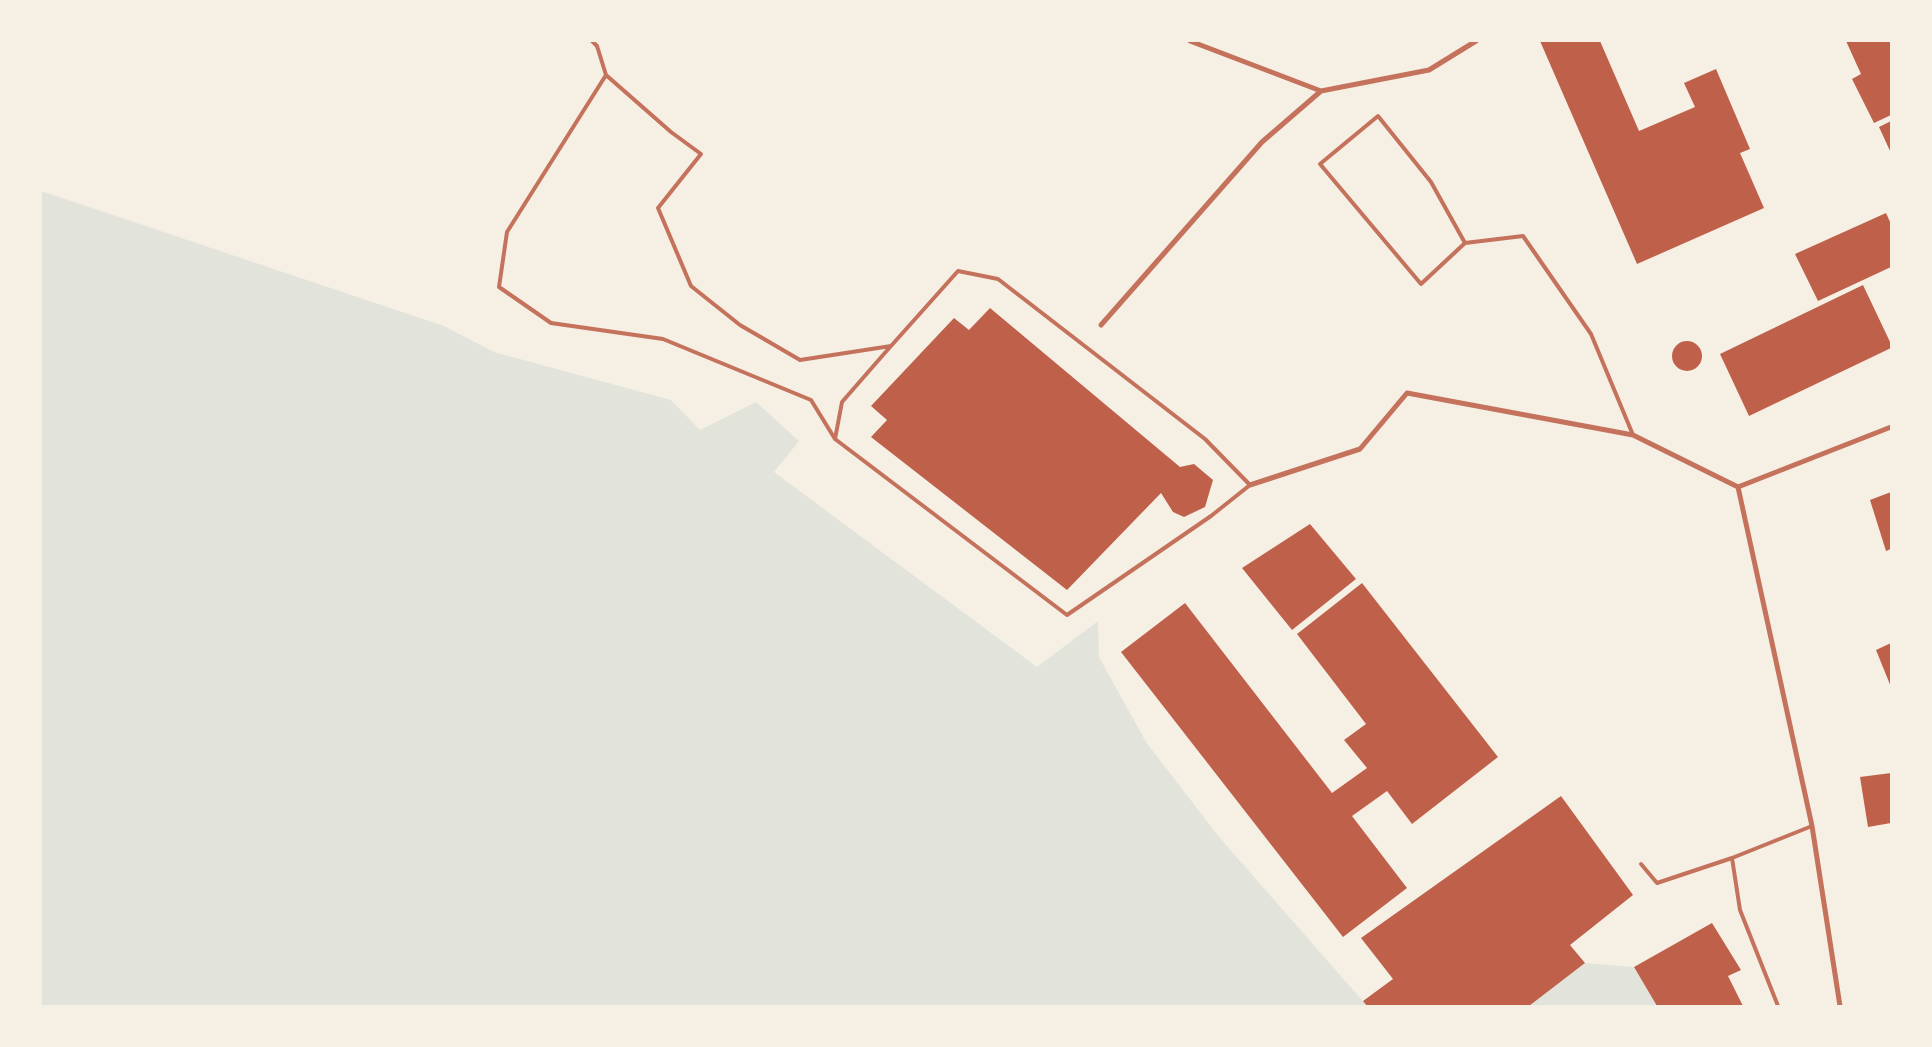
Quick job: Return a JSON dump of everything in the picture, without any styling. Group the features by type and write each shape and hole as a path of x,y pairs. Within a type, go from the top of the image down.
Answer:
{"street":[{"path":"1190,41 1321,91"},
{"path":"1101,325 1262,142 1321,91 1429,70 1476,41"},
{"path":"1250,485 1360,450 1407,393 1633,435 1738,487 1891,426"},
{"path":"1738,487 1812,826 1840,1006"}],"lane":[{"path":"592,41 597,46 606,75 671,132 701,154 658,208 690,286 740,325 800,360 891,346"},
{"path":"606,75 507,232 499,287 551,323 663,339 811,400 835,439 1067,615 1211,516 1250,485 1205,439 998,279 958,272 842,402 835,439"},
{"path":"1465,243 1431,182 1378,116 1320,164 1421,284 1465,243 1523,236 1591,334 1633,435"},
{"path":"1641,864 1657,883 1732,858 1812,826"},
{"path":"1732,858 1740,910 1778,1006"}],"shaded area":[{"path":"41,191 444,326 494,352 671,400 700,430 756,402 799,441 774,472 1037,667 1098,621 1099,657 1146,742 1219,837 1367,1006 41,1006"},
{"path":"1585,963 1634,967 1657,1006 1529,1006"}],"building":[{"path":"1540,41 1600,41 1639,131 1695,107 1684,83 1716,69 1750,149 1740,153 1764,208 1637,264"},
{"path":"1846,41 1891,41 1891,115 1874,123 1852,79 1861,74"},
{"path":"1891,121 1891,153 1879,127"},
{"path":"1886,213 1891,224 1891,267 1818,301 1795,254"},
{"path":"1863,285 1891,344 1891,348 1749,416 1720,354"},
{"path":"990,308 1180,467 1194,464 1213,480 1205,507 1184,517 1173,512 1161,493 1067,590 871,437 887,420 871,406 954,318 969,330"},
{"path":"1687,341 1698,345 1702,356 1698,367 1687,371 1676,367 1672,356 1676,345"},
{"path":"1891,492 1891,549 1886,551 1870,500"},
{"path":"1310,524 1356,579 1292,630 1242,568"},
{"path":"1362,583 1498,757 1412,824 1387,791 1352,816 1407,888 1343,937 1121,652 1185,603 1332,793 1367,768 1344,740 1366,724 1297,634"},
{"path":"1891,643 1891,687 1876,650"},
{"path":"1891,773 1891,823 1868,827 1860,777"},
{"path":"1561,796 1633,895 1570,945 1585,963 1529,1006 1367,1006 1363,1001 1393,979 1361,938"},
{"path":"1712,923 1741,970 1728,976 1743,1006 1657,1006 1634,967"}]}
